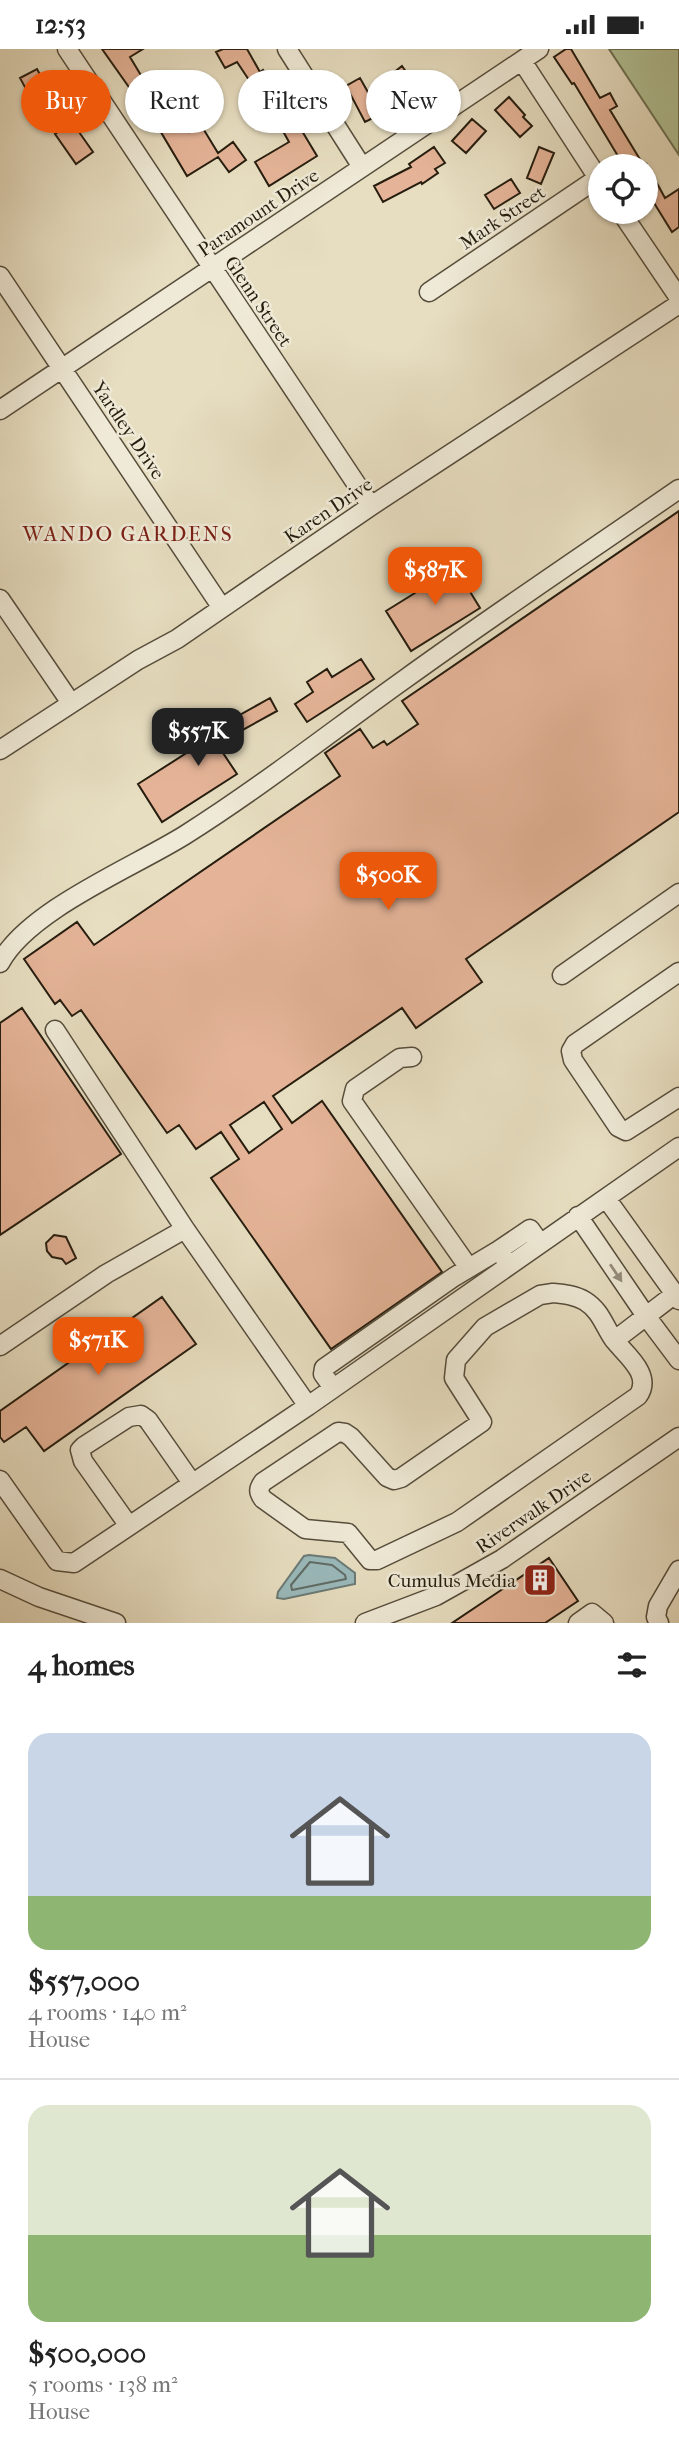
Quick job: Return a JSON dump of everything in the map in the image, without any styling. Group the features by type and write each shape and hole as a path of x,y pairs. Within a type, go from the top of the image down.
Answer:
{"street":[{"name":"Glenn Street","path":"67,49 371,506"},
{"path":"287,49 362,167"},
{"name":"Paramount Drive","path":"0,409 539,49"},
{"path":"522,61 588,162"},
{"name":"Mark Street","path":"429,292 588,186"},
{"path":"629,224 679,298"},
{"name":"Yardley Drive","path":"0,276 222,608"},
{"name":"Karen Drive","path":"0,750 138,660 177,639 371,506 679,304"},
{"path":"0,963 9,946 32,926 185,835 679,489"},
{"path":"0,599 71,703"},
{"path":"562,975 679,893"},
{"path":"679,972 575,1044 570,1051 573,1060 618,1127 626,1131 679,1097"},
{"path":"55,1030 185,1229 307,1406"},
{"path":"412,1057 400,1058 355,1089 352,1101 469,1269"},
{"path":"333,1388 323,1374 324,1368 454,1276 540,1243 679,1147"},
{"path":"606,1198 677,1297 646,1316 615,1341"},
{"path":"578,1216 679,1360"},
{"path":"0,1346 106,1274 185,1229"},
{"path":"0,1481 57,1561 74,1563 333,1388 504,1258"},
{"path":"565,1294 587,1302 600,1314 615,1341 630,1356 642,1379 643,1389 638,1396 457,1522 377,1560 370,1560 348,1533 305,1529 263,1499 259,1493 263,1482 338,1432 351,1437 387,1476 394,1480 401,1478 482,1422 454,1378 456,1360 485,1327 540,1295 565,1294"},
{"path":"129,1526 83,1461 80,1450 84,1446 129,1417 141,1415 148,1420 192,1483"},
{"name":"Riverwalk Drive","path":"365,1623 436,1596 502,1559 679,1437"},
{"path":"659,1623 656,1617 658,1606 679,1570"},
{"path":"0,1579 39,1597 116,1623"},
{"path":"578,1623 592,1613 604,1623"}],"green space":[{"path":"609,49 679,49 679,155"}],"water":[{"path":"304,1556 335,1558 355,1573 355,1584 284,1599 277,1598 278,1592"}],"building":[{"path":"102,49 143,49 130,57 138,70 125,70 125,82"},
{"path":"223,49 247,49 259,70 242,70 237,62 225,68 216,52"},
{"path":"566,49 571,49 600,98 610,93 617,106 610,110 637,154 617,154 574,83 572,84 554,57"},
{"path":"360,78 366,89 365,122 352,97 352,83"},
{"path":"509,97 532,126 520,137 495,110"},
{"path":"472,119 486,131 466,153 452,141"},
{"path":"80,133 93,152 76,164 55,134"},
{"path":"161,133 206,133 218,153 233,142 246,160 229,172 218,157 187,176"},
{"path":"284,133 303,133 317,156 269,186 255,162 289,142"},
{"path":"434,147 445,163 435,169 438,173 422,184 421,182 383,202 374,186 411,167 409,164"},
{"path":"539,147 554,153 541,184 527,178"},
{"path":"511,179 520,193 494,209 485,195"},
{"path":"658,185 665,198 679,189 679,227 672,232 658,209"},
{"path":"679,511 679,812 466,959 482,982 416,1028 402,1008 273,1096 292,1123 322,1101 442,1272 331,1349 211,1178 239,1159 221,1132 196,1149 179,1125 167,1133 81,1010 72,1016 60,1000 55,1004 24,959 77,922 94,945 340,776 325,753 360,729 373,748 384,741 387,745 418,724 402,701","holes":["264,1102 282,1129 249,1153 230,1125"]},
{"path":"465,562 478,584 469,590 480,608 411,651 386,611"},
{"path":"361,659 374,679 307,722 295,704 313,692 307,682 327,669 332,677"},
{"path":"270,698 277,711 217,744 237,774 162,822 138,784 224,729 222,725"},
{"path":"22,1008 121,1154 0,1235 0,1023"},
{"path":"54,1235 66,1237 76,1258 66,1264 62,1259 52,1257 47,1251 46,1243"},
{"path":"162,1297 196,1344 44,1451 26,1427 4,1442 0,1437 0,1411"},
{"name":"Cumulus Media","path":"549,1558 578,1601 545,1623 452,1623"}],"place":[{"name":"Cumulus Media","path":"540,1580"}],"district":[{"name":"WANDO GARDENS","path":"128,534"}]}
